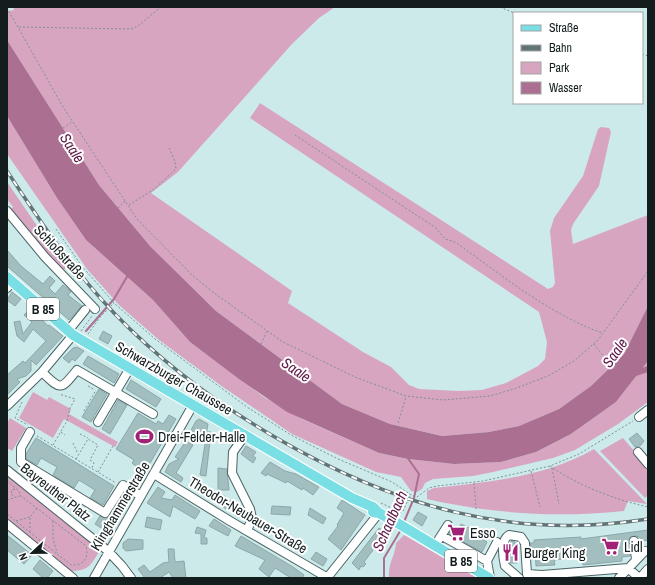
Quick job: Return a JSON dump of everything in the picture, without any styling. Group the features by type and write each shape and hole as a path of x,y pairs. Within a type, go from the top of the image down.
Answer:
{"main road":[{"name":"Schwarzburger Chaussee","path":"9,282 74,333 130,368 359,501 370,511 380,508 404,527 490,578"}],"street":[{"name":"Schloßstraße","path":"7,211 45,257 96,309"},
{"path":"7,406 42,372 74,333 85,310"},
{"path":"98,422 130,368"},
{"path":"42,372 60,387 64,386 77,370 153,414"},
{"name":"Klinghammerstraße","path":"94,578 108,551 193,405"},
{"path":"639,417 648,410"},
{"path":"30,432 21,448 21,462 99,510 105,513 123,485 141,496"},
{"path":"245,435 233,452 232,473 250,509 252,518 248,531"},
{"path":"638,452 648,464"},
{"name":"Bayreuther Platz","path":"7,470 108,551 122,566 130,578"},
{"name":"Theodor-Neubauer-Straße","path":"154,474 328,578"},
{"path":"328,578 380,508"},
{"path":"7,524 73,578"},
{"path":"433,544 442,536 448,525"},
{"path":"522,577 525,543 521,537 513,535 507,537 503,544 506,568 522,577 628,568 639,578 648,569"},
{"path":"442,536 487,561"},
{"path":"634,541 636,560"},
{"path":"490,578 487,561 497,542"},
{"path":"619,578 645,551"}],"path":[{"path":"18,28 131,29 138,26 161,7"},
{"path":"500,7 513,13"},
{"path":"7,8 72,122 137,219 192,275 283,342 328,365 406,396 443,400 490,396 548,376 574,361 602,334 648,271"},
{"path":"63,128 72,122"},
{"path":"295,134 436,228 445,239 455,242 554,312 578,325 602,334"},
{"path":"128,206 153,190 176,170 175,161 169,148"},
{"path":"118,208 125,201"},
{"path":"56,229 81,265 113,301 155,339 246,407 291,436 336,458 392,482 411,495 417,497 429,488 474,482 551,467 579,454 639,417"},
{"path":"87,337 113,301"},
{"path":"74,333 96,311 96,309"},
{"path":"261,344 267,331"},
{"path":"593,344 610,366"},
{"path":"84,411 100,383"},
{"path":"88,386 95,390"},
{"path":"52,445 67,421 70,408 75,399 59,394"},
{"path":"18,395 23,400 15,418 32,428 30,432 122,487"},
{"path":"398,423 406,396"},
{"path":"60,432 66,434"},
{"path":"80,434 98,445 90,460 94,462 91,468"},
{"path":"76,459 88,439"},
{"path":"73,443 79,455"},
{"path":"98,472 113,446"},
{"path":"551,467 560,504"},
{"path":"551,467 570,480 631,504 648,507"},
{"path":"531,470 540,506"},
{"path":"7,481 18,491 21,496 86,546 88,554 85,561 79,566 71,566 7,514"},
{"path":"474,482 476,509"},
{"path":"16,489 13,489 11,492 12,496 16,497"},
{"path":"50,490 64,499 58,506"},
{"path":"16,497 18,491"},
{"path":"380,508 400,512 403,511 411,495"},
{"path":"7,500 21,496"},
{"path":"16,522 30,517 37,508"},
{"path":"30,517 30,533"},
{"path":"53,521 53,538 57,555"}],"green space":[{"path":"13,7 335,7 319,18 292,44 178,172 151,193 292,291 288,303 363,352 391,367 409,385 419,389 458,391 482,390 506,383 538,366 545,359 547,342 539,312 250,118 260,103 548,289 553,287 555,283 550,231 554,218 583,176 598,129 601,127 609,128 611,132 599,186 573,224 571,230 573,244 648,215 648,306 624,354 591,386 559,409 519,426 489,432 442,436 390,424 342,404 216,311 150,246 99,185 7,40 7,11 14,10"},
{"path":"7,116 57,198 86,240 153,300 190,342 264,397 302,419 379,453 408,459 454,464 501,462 536,452 571,434 616,402 648,361 648,402 618,424 575,450 553,458 493,472 473,476 433,479 425,483 422,489 417,492 411,491 401,477 376,472 292,434 223,387 159,340 119,305 87,269 7,154"},
{"path":"7,182 66,268 63,271 50,260 9,211 13,207 7,199"},
{"path":"33,392 47,400 49,397 71,409 69,414 118,442 115,447 64,419 53,438 19,418"},
{"path":"10,418 26,428 12,451 7,448 7,423"},
{"path":"623,438 648,467 648,495 645,498 600,451"},
{"path":"594,449 647,504 628,501 624,511 549,514 476,508 427,499 427,491 434,488 516,477 537,472 576,458"},
{"path":"7,475 101,549 89,566 82,570 70,571 7,521"},
{"path":"404,535 478,578 389,578 396,543"}],"water":[{"name":"Saale","path":"7,40 99,185 150,246 216,311 342,404 390,424 442,436 489,432 519,426 559,409 591,386 624,354 648,306 648,361 616,402 571,434 536,452 501,462 454,464 408,459 379,453 287,412 239,379 190,342 153,300 86,240 57,198 7,116"}],"building":[{"path":"7,250 21,266 43,284 50,276 55,281 49,288 55,294 63,285 71,292 68,295 82,306 69,320 7,266"},
{"path":"12,292 21,299 15,306 7,300"},
{"path":"31,308 48,326 49,325 63,336 36,365 31,360 31,371 26,376 17,379 20,382 7,395 7,375 23,361 25,363 46,341 33,329 24,342 17,336 14,322 20,321 23,334 32,322 24,315"},
{"path":"103,331 112,336 108,344 99,339"},
{"path":"77,347 84,351 75,361 72,359 69,363 63,358 73,348"},
{"path":"88,356 119,374 114,383 83,364"},
{"path":"131,380 161,399 156,407 126,389"},
{"path":"99,389 107,394 91,422 82,417"},
{"path":"118,400 127,405 110,434 102,429"},
{"name":"Drei-Felder-Halle","path":"138,413 156,424 158,421 163,424 169,415 176,419 143,475 136,471 138,468 132,463 134,460 116,449"},
{"path":"199,419 208,424 206,436 199,432 197,436 190,432 196,421"},
{"path":"207,432 211,432 206,476 200,475"},
{"path":"637,433 644,441 640,446 635,447 629,439"},
{"path":"36,438 114,486 103,505 90,498 95,490 79,480 74,488 53,475 57,467 41,458 37,465 26,459 26,454"},
{"path":"186,441 193,445 176,473 183,478 181,482 165,472 169,464 179,459 175,457"},
{"path":"246,446 256,452 253,456 256,458 253,463 241,454"},
{"path":"270,462 319,487 313,495 303,488 302,490 287,481 286,483 267,474 266,476 261,473"},
{"path":"218,468 227,469 229,490 218,490"},
{"path":"158,487 165,492 161,498 172,500 175,495 200,511 195,519 173,506 170,517 147,503"},
{"path":"125,492 131,496 109,533 95,524 100,516 106,518 109,516"},
{"path":"223,495 232,502 226,509 218,503"},
{"path":"342,500 365,515 341,550 328,539 338,526 337,525 344,513 337,508"},
{"path":"272,506 291,507 290,515 271,514"},
{"path":"310,508 326,518 323,524 308,515"},
{"path":"418,512 427,517 422,526 413,520"},
{"path":"147,517 162,520 160,530 145,527"},
{"path":"214,519 231,530 228,536 209,526"},
{"path":"461,524 471,529 469,531 487,542 482,552 449,534 453,526 459,528"},
{"path":"197,527 206,530 204,538 207,538 207,544 201,544 201,534 195,533"},
{"path":"379,528 386,533 364,562 366,564 363,567 361,566 359,570 352,563"},
{"path":"648,530 648,540 642,541 641,538 636,536 630,537 630,556 622,557 622,561 583,565 582,552 571,553 572,558 554,560 555,565 536,566 535,549 531,550 530,543 534,543 534,540 581,537 581,539"},
{"path":"283,534 306,548 302,554 279,540"},
{"path":"7,535 32,555 24,564 7,550"},
{"path":"241,536 304,575 302,578 291,578 275,568 269,577 259,569 265,560 235,546"},
{"path":"128,539 143,540 143,549 126,551 123,548 123,543"},
{"path":"511,541 515,542 517,563 510,563 508,549"},
{"path":"168,549 174,549 175,562 184,561 186,578 173,578 169,572 160,578 145,578 138,569 144,565 150,572 163,563 169,562"},
{"path":"316,552 327,559 323,566 311,559"},
{"path":"40,560 53,571 47,578 43,578 33,569"}],"waterway":[{"path":"86,331 114,299 128,275"},
{"path":"633,374 648,369"},
{"name":"Schaalbach","path":"404,522 414,498 419,474 407,457"},
{"name":"Schaalbach","path":"384,578 384,558 402,528"}],"railway":[{"path":"7,171 44,226 84,280 132,331 189,380 230,409 273,436 317,460 362,481 407,498 453,512 500,521 548,525 597,525 648,519"}],"place":[{"name":"Drei-Felder-Halle","path":"145,437"},
{"name":"Esso","path":"457,533"},
{"name":"Lidl","path":"611,547"},
{"name":"Burger King","path":"511,553"}]}
